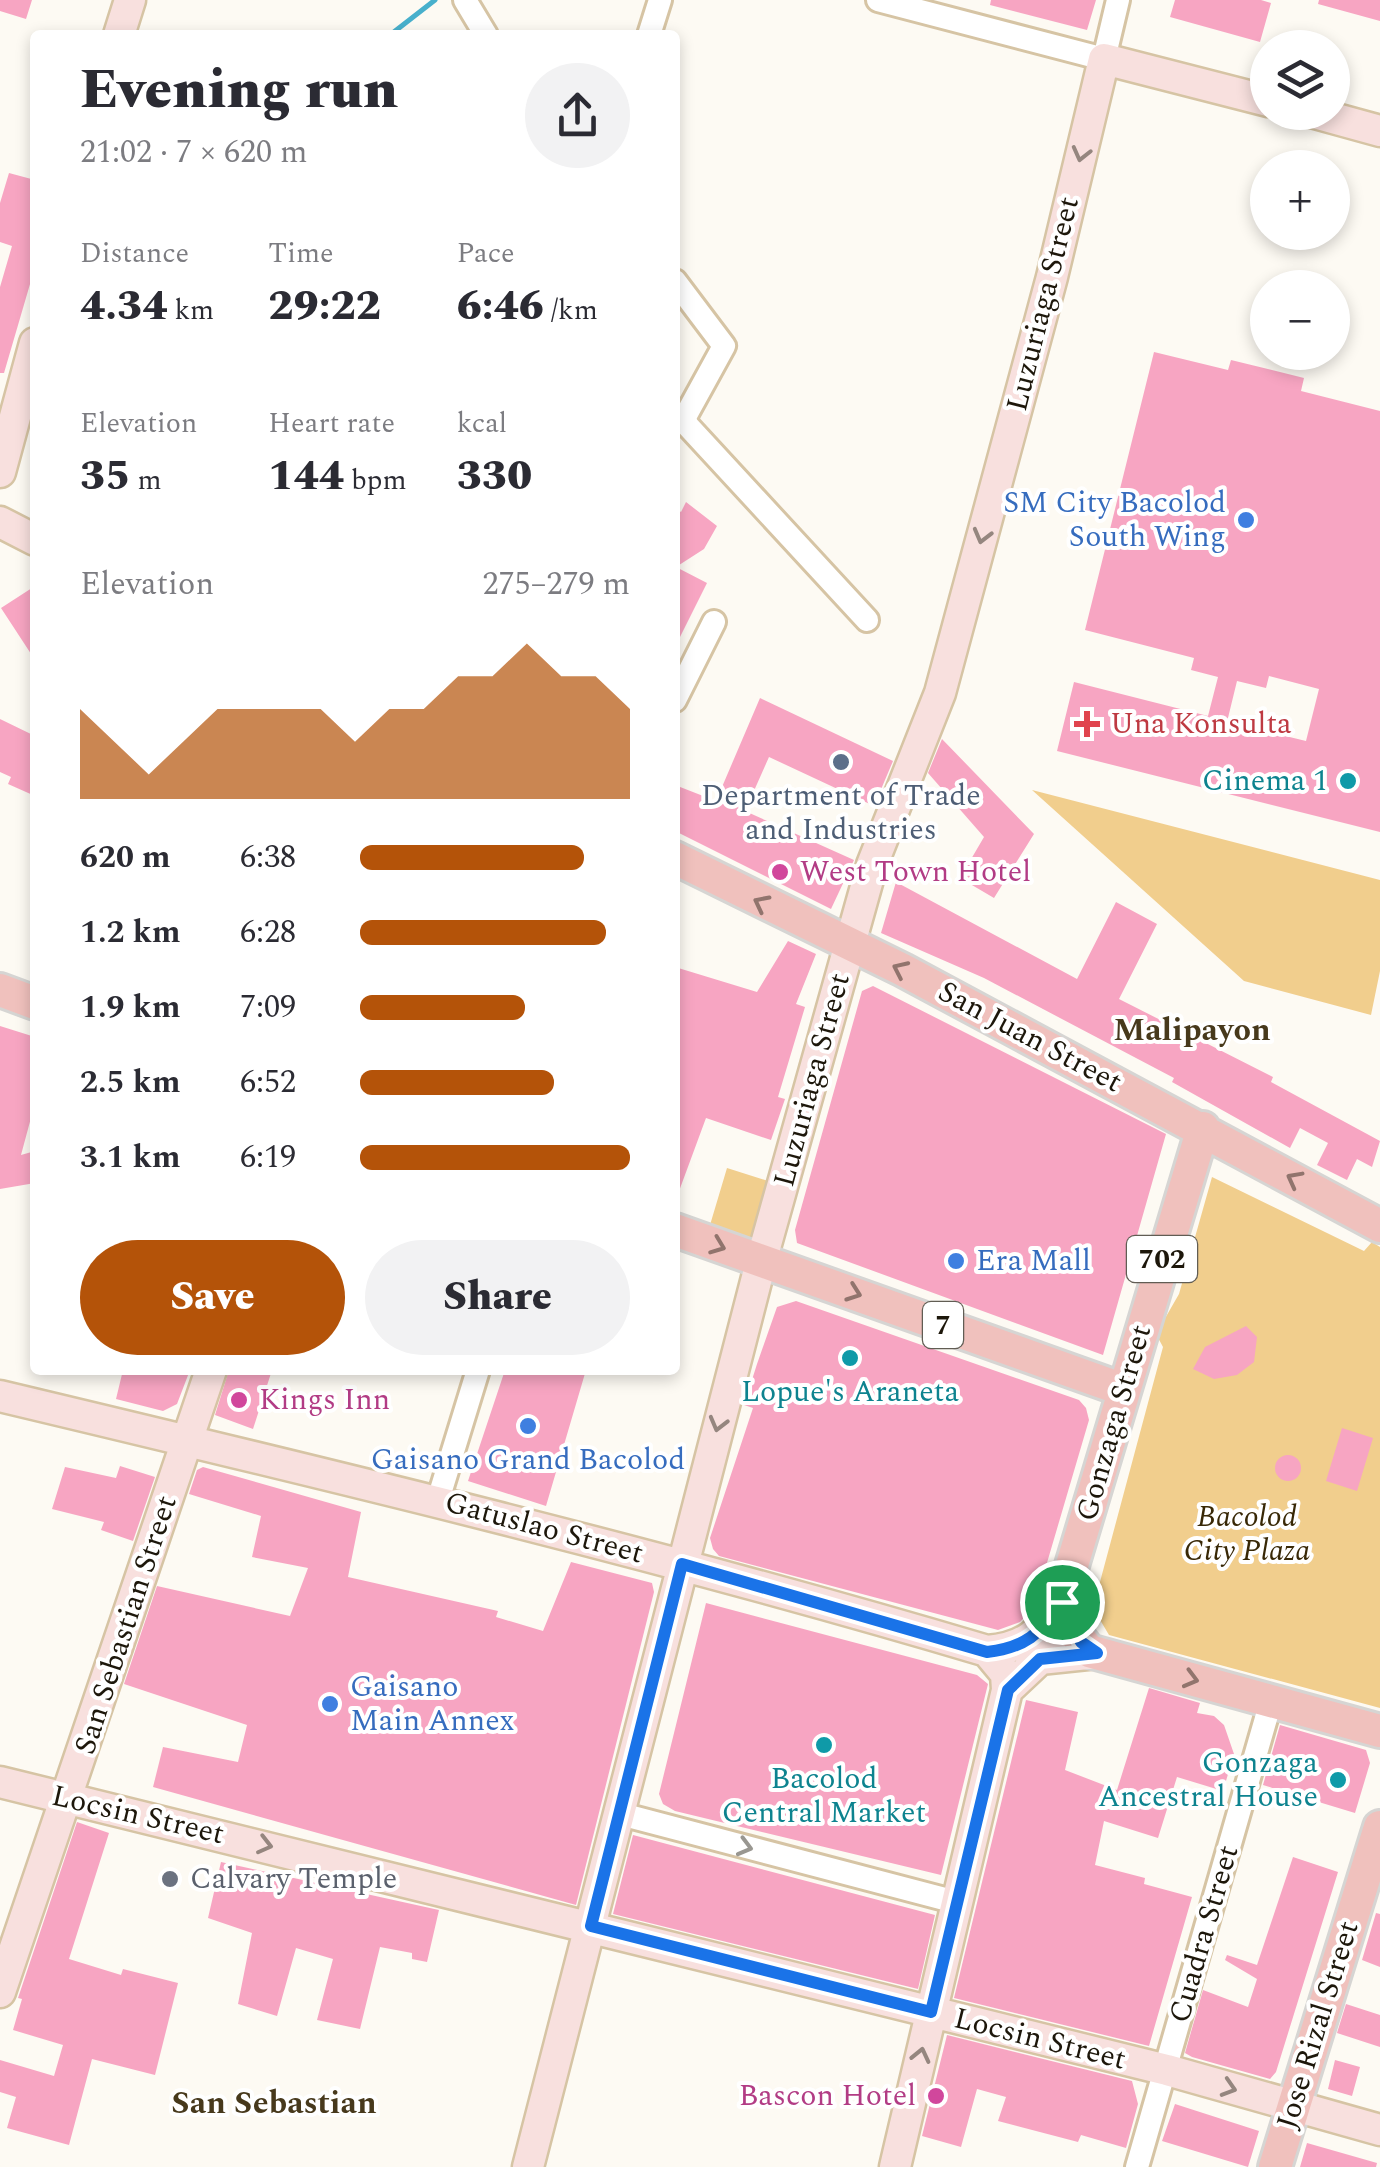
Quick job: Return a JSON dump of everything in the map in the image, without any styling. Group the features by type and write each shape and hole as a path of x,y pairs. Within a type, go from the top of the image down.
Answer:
{"main road":[{"name":"San Juan Street","path":"680,861 903,970 1380,1226"},
{"path":"0,990 30,1000"},
{"name":"Gonzaga Street","path":"1062,1602 1203,1128"},
{"name":"7","path":"680,1232 1124,1390"},
{"path":"1062,1602 1081,1642 1097,1653 1380,1731"},
{"name":"Jose Rizal Street","path":"1275,2167 1380,1826"}],"street":[{"path":"120,30 130,0"},
{"path":"465,0 483,30"},
{"path":"651,30 660,0"},
{"path":"878,0 1250,96"},
{"name":"Luzuriaga Street","path":"528,2167 761,1262 876,854 931,722 951,655 1052,277 1118,0"},
{"path":"1350,122 1380,130"},
{"path":"680,288 724,346 685,417 686,425 867,620"},
{"path":"0,472 30,362"},
{"path":"0,522 30,537"},
{"path":"680,690 714,622"},
{"name":"San Sebastian Street","path":"0,1992 209,1375"},
{"path":"438,1500 476,1375"},
{"name":"Gatuslao Street","path":"0,1396 438,1500 682,1564 987,1652"},
{"path":"895,2167 1008,1690 1006,1674 987,1652 1023,1645 1047,1624 1062,1602"},
{"path":"1008,1690 1040,1659 1097,1653"},
{"name":"Cuadra Street","path":"1137,2167 1271,1701"},
{"name":"Locsin Street","path":"0,1782 1167,2070 1380,2130"},
{"path":"617,1813 956,1902"}],"green space":[{"path":"1032,790 1380,880 1380,971 1371,1015 1244,981"},
{"path":"727,1168 768,1181 752,1238 710,1225"},
{"name":"Bacolod City Plaza","path":"1212,1177 1364,1251 1372,1242 1380,1247 1380,1708 1109,1635 1093,1608 1163,1347 1156,1334 1179,1294"}],"building":[{"path":"0,0 32,0 26,19 0,11"},
{"path":"991,0 1096,0 1087,30 990,5"},
{"path":"1175,0 1271,3 1263,30 1250,30 1250,39 1170,17"},
{"path":"1319,0 1380,0 1380,21 1318,4"},
{"path":"9,173 30,179 30,284 4,373 0,373 0,287 12,246 0,242 0,203"},
{"name":"SM City Bacolod South Wing","path":"1154,352 1228,370 1231,360 1250,365 1250,370 1272,370 1304,378 1301,391 1380,411 1380,832 1057,751 1074,682 1208,716 1218,677 1191,670 1194,658 1085,630","holes":["1269,676 1319,689 1306,741 1227,722 1237,681 1266,688"]},
{"path":"686,502 717,526 704,549 680,564 680,511"},
{"path":"680,569 707,583 680,637"},
{"path":"30,589 30,652 1,608"},
{"path":"760,698 893,761 874,806 769,757 745,811 854,860 831,909 680,834 680,787 716,801"},
{"path":"0,719 30,734 30,794 8,784 11,777 0,772"},
{"path":"942,739 1034,834 994,898 960,878 984,837 928,773"},
{"path":"896,882 1077,979 1116,902 1157,924 1119,999 1273,1077 1271,1082 1380,1141 1372,1167 1357,1159 1347,1180 1317,1165 1328,1143 1300,1128 1290,1148 1172,1082 1174,1078 984,978 881,933"},
{"path":"788,941 816,954 796,1004 805,1007 778,1097 785,1099 771,1140 706,1118 680,1188 680,969 757,992"},
{"path":"873,986 1166,1134 1103,1355 797,1243 795,1230 862,991"},
{"path":"0,1026 30,1035 30,1122 21,1155 30,1152 30,1184 0,1189"},
{"path":"796,1301 1079,1400 1086,1408 1089,1420 1034,1607 1020,1622 998,1630 719,1556 713,1549 710,1538 753,1408 744,1405 757,1364 777,1307"},
{"path":"1246,1326 1257,1337 1254,1362 1237,1375 1214,1379 1193,1369 1205,1347"},
{"path":"122,1375 188,1375 177,1404 163,1411 116,1399"},
{"name":"Kings Inn","path":"227,1375 270,1375 253,1429 215,1415"},
{"name":"Gaisano Grand Bacolod","path":"503,1375 585,1375 546,1506 468,1481"},
{"path":"1342,1428 1373,1438 1357,1491 1326,1481"},
{"path":"1288,1455 1297,1459 1301,1468 1297,1477 1288,1481 1279,1477 1275,1468 1279,1459"},
{"path":"120,1466 155,1477 133,1541 101,1530 104,1522 52,1509 65,1467 116,1478"},
{"path":"203,1467 361,1512 348,1577 498,1611 496,1617 543,1631 571,1562 652,1583 654,1592 576,1905 153,1787 163,1747 238,1762 247,1725 124,1684 157,1586 290,1616 308,1568 252,1557 261,1516 189,1494 197,1470"},
{"name":"Bacolod Central Market","path":"706,1603 977,1675 988,1684 941,1875 675,1811 663,1804 659,1794"},
{"path":"1149,1688 1200,1703 1197,1713 1214,1716 1224,1725 1234,1754 1223,1791 1177,1777 1158,1838 1104,1821 1095,1865 1145,1878 1144,1884 1192,1897 1149,2046 954,1998 1026,1700 1078,1712 1065,1770 1117,1790"},
{"path":"1280,1725 1366,1750 1370,1763 1355,1813 1263,1785"},
{"path":"77,1822 109,1833 69,1959 121,1975 123,1969 178,1983 155,2075 92,2059 69,2145 7,2128 16,2097 0,2092 0,2060 54,2076 63,2045 13,2030 22,1999 18,1998"},
{"path":"633,1835 935,1915 918,1989 613,1914"},
{"path":"1293,1857 1338,1872 1276,2072 1270,2079 1192,2057 1185,2053 1203,1990 1248,2007 1257,1979 1225,1960 1227,1955 1257,1965"},
{"path":"221,1862 439,1910 427,1962 412,1959 412,1953 380,1947 360,2029 317,2020 333,1959 296,1948 277,2016 238,2004 252,1933 208,1918"},
{"path":"1376,1913 1380,1914 1380,1967 1362,1960"},
{"path":"1346,2004 1380,2015 1380,2047 1337,2033"},
{"path":"947,2035 1132,2081 1138,2104 1126,2148 1081,2135 1078,2142 998,2121 1006,2097 977,2089 961,2147 922,2136"},
{"path":"1335,2060 1360,2067 1352,2096 1328,2089"},
{"path":"1175,2104 1259,2131 1248,2167 1162,2141"},
{"path":"1307,2143 1377,2163 1376,2167 1300,2167"}],"waterway":[{"path":"396,30 435,0"}],"place":[{"name":"SM City Bacolod South Wing","path":"1246,520"},
{"name":"Una Konsulta","path":"1087,724"},
{"name":"Department of Trade and Industries","path":"841,762"},
{"name":"Cinema 1","path":"1348,781"},
{"name":"West Town Hotel","path":"780,872"},
{"name":"Era Mall","path":"956,1261"},
{"name":"Lopue's Araneta","path":"850,1358"},
{"name":"Kings Inn","path":"239,1400"},
{"name":"Gaisano Grand Bacolod","path":"528,1426"},
{"name":"Gaisano Main Annex","path":"330,1704"},
{"name":"Bacolod Central Market","path":"824,1745"},
{"name":"Gonzaga Ancestral House","path":"1338,1780"},
{"name":"Calvary Temple","path":"170,1879"},
{"name":"Bascon Hotel","path":"936,2096"}],"district":[{"name":"Malipayon","path":"1192,1030"},
{"name":"San Sebastian","path":"274,2103"}],"route":[{"path":"682,1564 987,1652 1023,1645 1047,1624 1062,1602 1072,1629 1089,1651 1097,1653 1040,1659 1021,1673 1008,1690 931,2012 591,1926 682,1564"}]}
